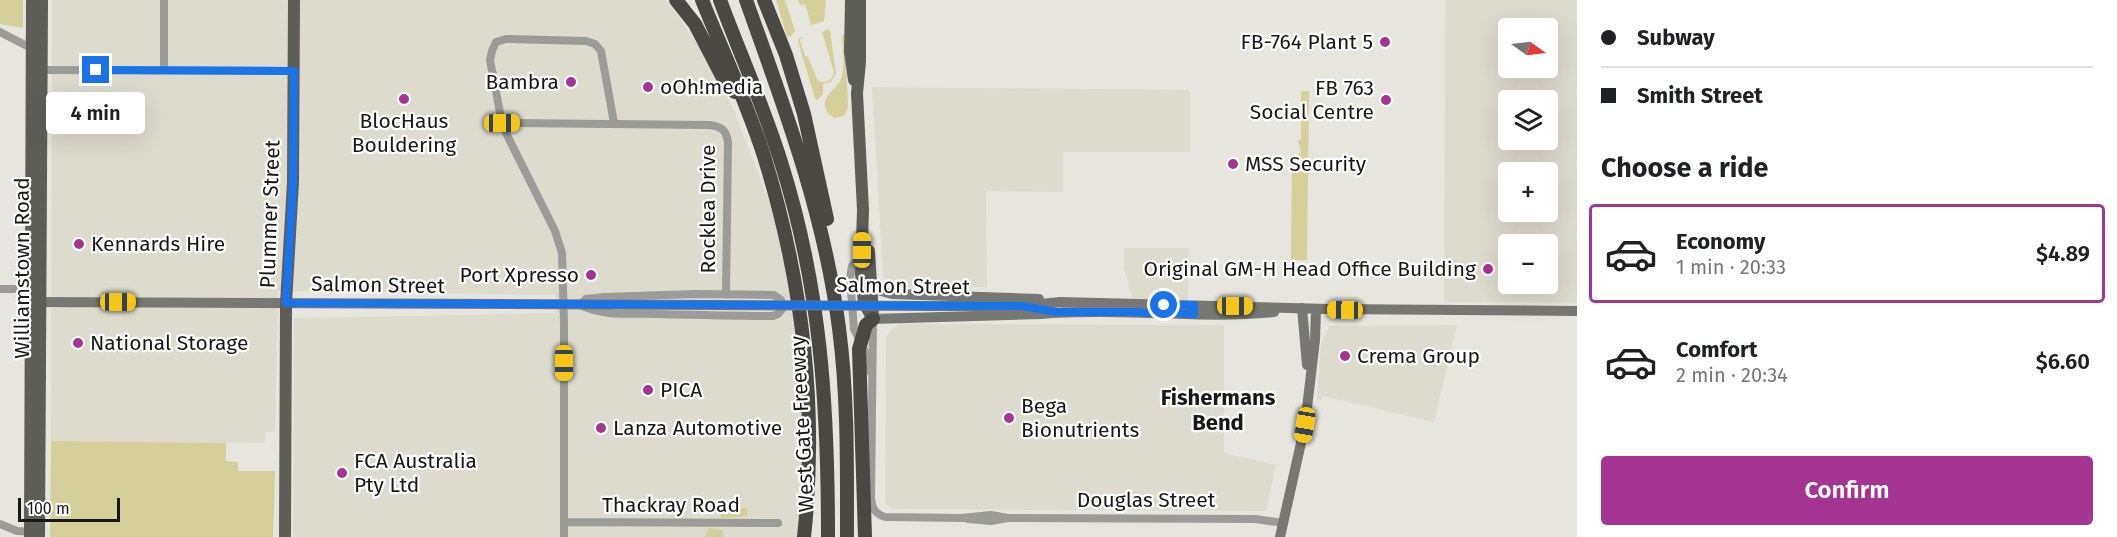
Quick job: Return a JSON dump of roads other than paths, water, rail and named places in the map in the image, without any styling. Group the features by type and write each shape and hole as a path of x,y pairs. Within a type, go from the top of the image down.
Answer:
{"highway":[{"path":"675,0 702,34 722,76 745,102"},
{"path":"702,0 745,102 774,189 793,274 809,388 814,537"},
{"name":"West Gate Freeway","path":"720,0 771,129 782,163 811,284 823,374 828,537"},
{"name":"West Gate Freeway","path":"746,0 802,160 822,232 832,284 843,356 847,537"},
{"path":"764,0 786,55 804,114 827,215 832,284"},
{"path":"772,0 786,55"},
{"path":"863,537 858,380 860,343 866,325 873,319"},
{"path":"843,356 852,403 863,537"},
{"path":"804,537 809,469 809,388"}],"main road":[{"name":"Williamstown Road","path":"32,0 37,70 35,534"},
{"name":"Williamstown Road","path":"36,302 31,289 37,70 42,0"},
{"name":"Plummer Street","path":"285,537 286,303 293,182 294,0"},
{"path":"851,0 863,210 863,296 866,309 873,319"},
{"path":"855,52 860,0"},
{"path":"863,210 868,234 873,319"}],"street":[{"path":"164,0 164,70"},
{"path":"0,33 25,45"},
{"path":"564,537 563,262 558,237 502,123 490,60 496,42 506,39 586,41 595,44 601,51 614,123"},
{"path":"37,70 294,71"},
{"name":"Rocklea Drive","path":"502,123 710,125 723,128 727,133 726,294"},
{"path":"862,250 850,272 852,306 854,329 867,357 871,393"},
{"name":"Salmon Street","path":"871,282 882,291 899,294 1039,298 1058,307"},
{"path":"0,289 31,289"},
{"name":"Salmon Street","path":"726,294 774,295 781,300 783,308 776,316 750,316 617,314 588,309 580,305 586,299 604,297 726,294"},
{"path":"899,294 895,309 901,318"},
{"name":"Salmon Street","path":"36,302 1577,311"},
{"name":"Salmon Street","path":"873,319 1041,314 1058,307"},
{"path":"1302,309 1308,389"},
{"path":"1280,537 1302,441 1315,340 1316,309"},
{"path":"871,393 873,319"},
{"name":"Douglas Street","path":"871,393 871,498 872,507 878,514 888,517 961,518 984,521 1008,518 1255,519 1284,523"},
{"name":"Thackray Road","path":"564,522 778,523"},
{"path":"0,525 11,530 35,534"}],"place":[{"name":"FB-764 Plant 5","path":"1385,42"},
{"name":"Bambra","path":"571,82"},
{"name":"oOh!media","path":"648,87"},
{"name":"BlocHaus Bouldering","path":"404,99"},
{"name":"FB 763 Social Centre","path":"1386,100"},
{"name":"MSS Security","path":"1233,164"},
{"name":"Kennards Hire","path":"79,244"},
{"name":"Original GM-H Head Office Building","path":"1488,269"},
{"name":"Port Xpresso","path":"591,275"},
{"name":"National Storage","path":"78,343"},
{"name":"Crema Group","path":"1345,356"},
{"name":"PICA","path":"648,390"},
{"name":"Bega Bionutrients","path":"1009,418"},
{"name":"Lanza Automotive","path":"601,428"},
{"name":"FCA Australia Pty Ltd","path":"342,473"}],"district":[{"name":"Fishermans Bend","path":"1218,410"}]}
